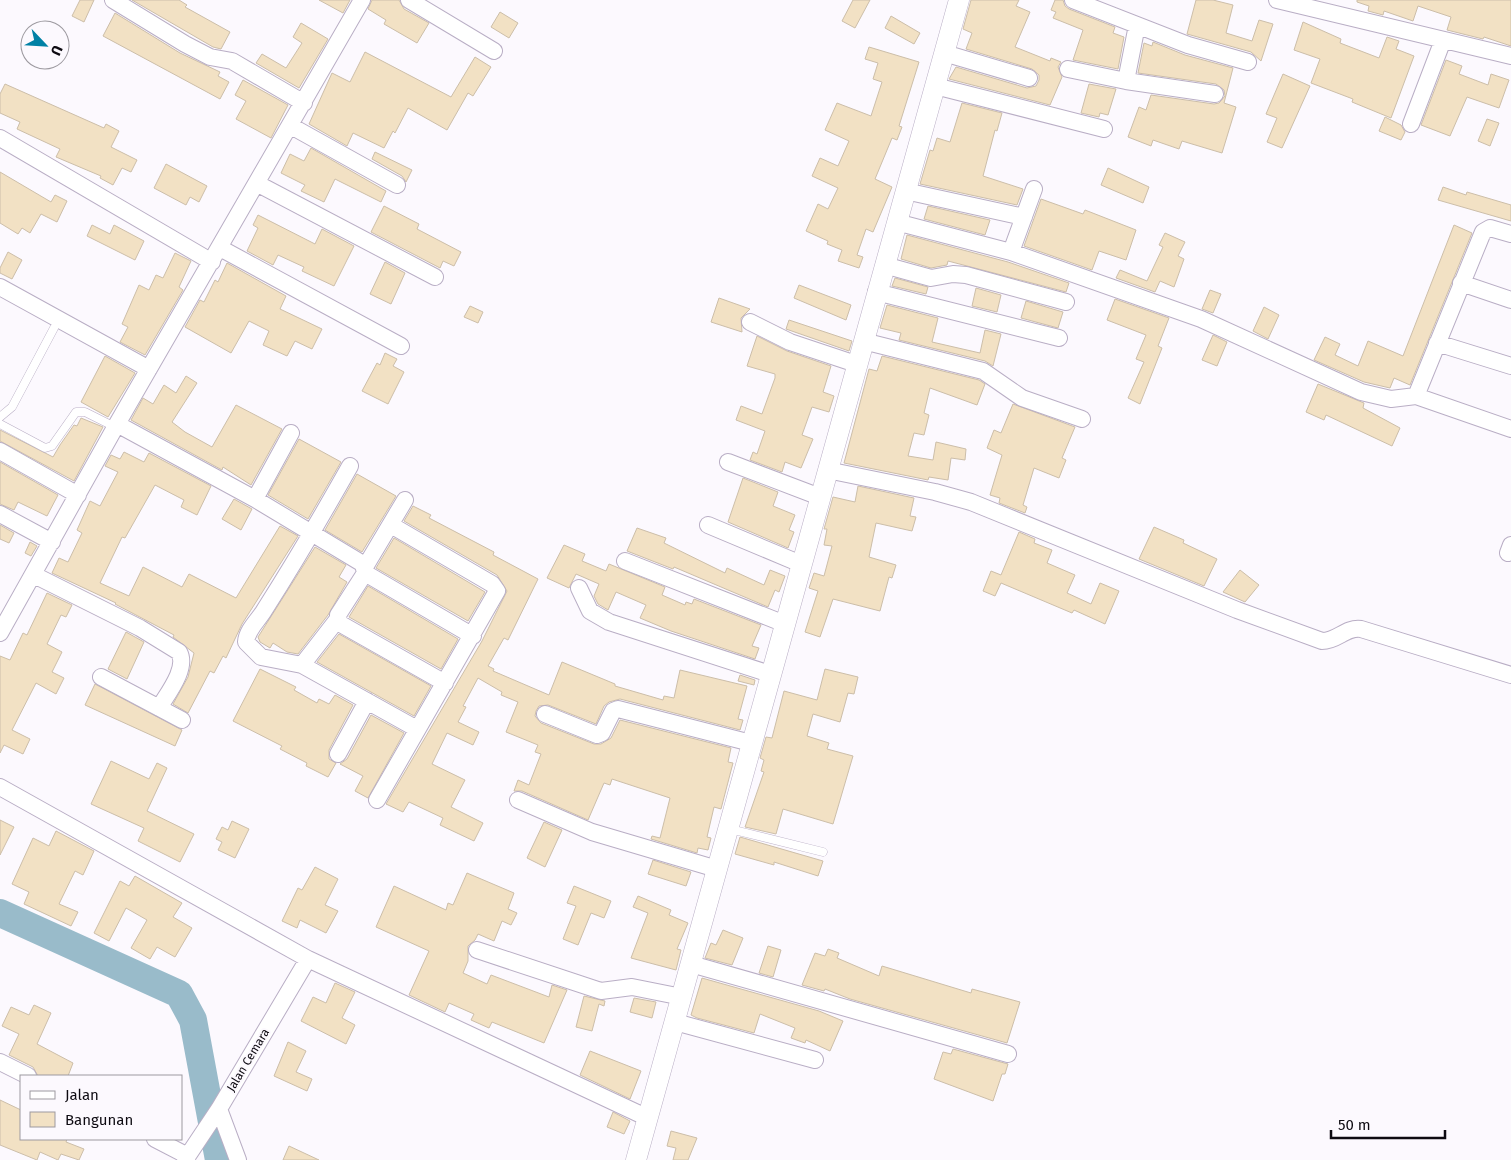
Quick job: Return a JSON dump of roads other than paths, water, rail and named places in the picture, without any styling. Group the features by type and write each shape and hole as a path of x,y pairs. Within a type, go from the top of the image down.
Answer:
{"street":[{"path":"112,0 184,44 210,57 232,61 304,103"},
{"path":"0,633 116,425 292,126 362,0"},
{"path":"409,0 494,51"},
{"path":"636,1160 876,292 959,0"},
{"path":"1073,0 1188,45 1248,62"},
{"path":"1277,0 1511,56"},
{"path":"1126,81 1137,25"},
{"path":"1411,124 1444,40"},
{"path":"944,53 1029,78"},
{"path":"1068,69 1126,81 1215,94"},
{"path":"935,86 1104,130"},
{"path":"292,126 397,185"},
{"path":"0,138 216,255 401,346"},
{"path":"258,184 435,277"},
{"path":"1012,252 1034,189"},
{"path":"905,191 1024,217"},
{"path":"896,222 1012,252 1200,319 1361,392 1392,399 1416,396 1511,429"},
{"path":"1416,396 1483,232 1490,228 1511,234"},
{"path":"884,266 931,278 953,274 966,275 1066,302"},
{"path":"1461,283 1511,300"},
{"path":"0,287 149,368"},
{"path":"876,292 1059,338"},
{"path":"750,322 790,342 856,364"},
{"path":"863,341 983,371 1022,398 1082,419"},
{"path":"1438,343 1511,366"},
{"path":"116,425 255,499 312,533 365,570 473,636"},
{"path":"255,499 291,433"},
{"path":"0,452 78,495"},
{"path":"728,462 820,497"},
{"path":"350,466 312,533 246,637 249,648 261,657 302,665 417,729"},
{"path":"827,470 935,492 971,502 1238,610 1322,641 1332,641 1353,628 1361,629 1511,675"},
{"path":"302,665 337,620 405,500"},
{"path":"0,514 52,542"},
{"path":"377,800 496,596 496,588 391,525"},
{"path":"708,525 801,564"},
{"path":"625,560 785,624"},
{"path":"34,574 140,628 179,652 182,658 180,667 159,708"},
{"path":"579,588 590,611 609,622 770,674"},
{"path":"337,620 352,631 445,683"},
{"path":"101,677 182,720"},
{"path":"338,754 367,701"},
{"path":"545,714 597,735 602,733 612,711 618,709 751,743"},
{"path":"0,787 308,959 648,1118"},
{"path":"518,800 592,832 717,869"},
{"path":"477,950 601,991 632,987 682,997"},
{"name":"Jalan Cemara","path":"190,1156 308,959"},
{"path":"691,964 1008,1054"},
{"path":"675,1022 815,1060"},
{"path":"0,1062 26,1075"},
{"path":"214,1117 238,1160"},
{"path":"157,1140 190,1156"}],"lane":[{"path":"0,417 12,407 54,328"},
{"path":"0,424 41,447 48,448 76,412 85,412 116,425"},
{"path":"728,829 823,852"}],"waterway":[{"path":"0,913 179,994 193,1020 219,1160"}]}
